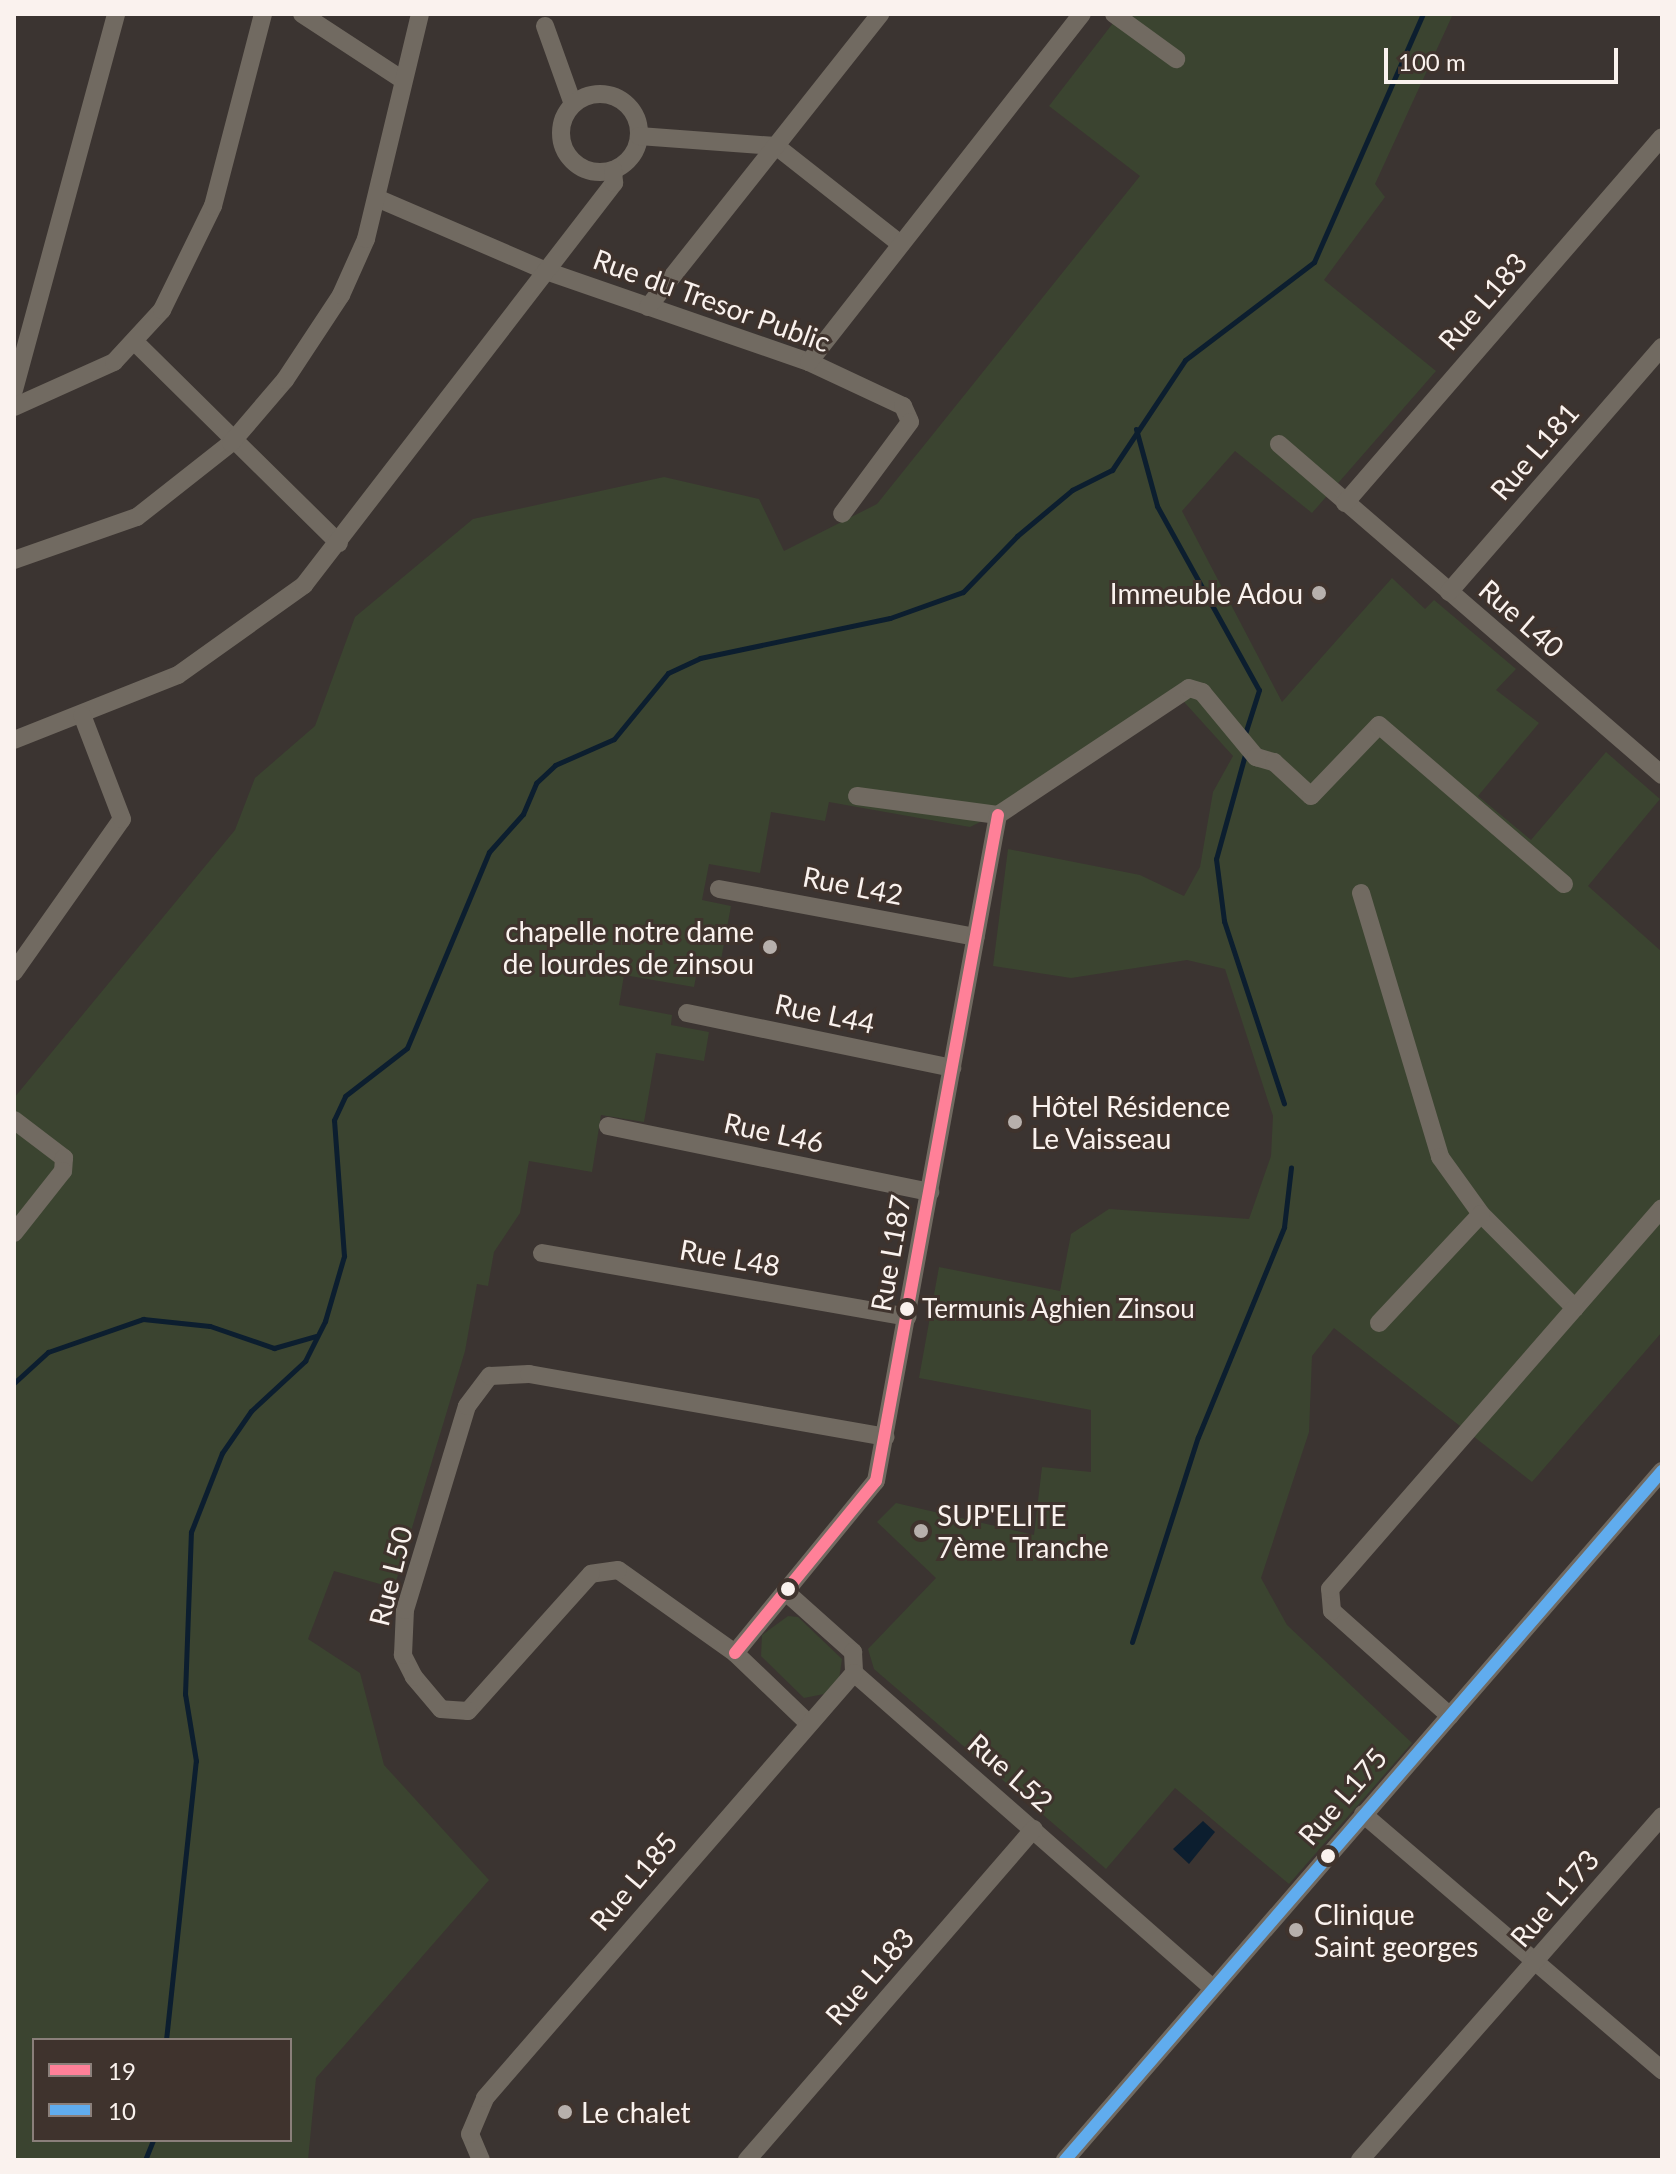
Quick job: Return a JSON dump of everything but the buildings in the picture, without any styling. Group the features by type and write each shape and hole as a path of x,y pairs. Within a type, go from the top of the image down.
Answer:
{"street":[{"path":"14,390 116,14"},
{"path":"14,407 85,378 136,343 201,242 263,14"},
{"path":"302,14 403,80"},
{"path":"14,560 137,517 231,443 341,295 379,199 420,14"},
{"path":"648,307 880,14"},
{"path":"809,362 898,242 1082,14"},
{"path":"1114,14 1176,59"},
{"path":"545,26 573,104 561,127 566,153 586,170 613,170 631,157 639,136 632,111 611,95 573,104"},
{"path":"639,136 776,146 898,242"},
{"name":"Rue L183","path":"1345,503 1662,137"},
{"path":"14,740 82,715 221,650 304,585 614,183 613,170"},
{"name":"Rue du Tresor Public","path":"379,199 546,271 809,362 908,413 910,422 842,514"},
{"path":"136,343 231,443 339,543"},
{"name":"Rue L181","path":"1449,592 1662,347"},
{"name":"Rue L40","path":"1279,444 1662,775"},
{"path":"857,796 998,815 1189,688 1202,692 1256,757 1274,762 1311,796 1379,725 1564,884"},
{"path":"14,972 122,819 82,715"},
{"name":"Rue L187","path":"735,1653 869,1496 885,1437 998,815"},
{"name":"Rue L42","path":"719,889 976,937"},
{"path":"1361,893 1434,1143 1481,1214 1575,1308"},
{"name":"Rue L44","path":"687,1013 952,1068"},
{"path":"14,1120 64,1158 63,1171 14,1233"},
{"name":"Rue L46","path":"608,1126 930,1192"},
{"path":"1450,1716 1332,1611 1330,1589 1662,1208"},
{"path":"1379,1323 1481,1214"},
{"name":"Rue L48","path":"542,1253 907,1317"},
{"name":"Rue L50","path":"806,1721 735,1653 633,1577 603,1569 468,1711 441,1709 429,1700 403,1655 400,1635 476,1388 498,1374 529,1374 885,1437"},
{"name":"Rue L175","path":"1065,2160 1662,1471"},
{"name":"Rue L52","path":"787,1593 853,1652 854,1673 1213,1988"},
{"name":"Rue L185","path":"481,2160 470,2134 485,2098 806,1721 854,1673"},
{"path":"1363,1814 1662,2070"},
{"name":"Rue L173","path":"1360,2160 1662,1816"},
{"name":"Rue L183","path":"747,2160 1034,1829"}],"green space":[{"path":"1120,14 1453,14 1375,184 1385,197 1324,280 1436,371 1312,513 1235,451 1182,511 1282,702 1392,578 1425,609 1434,600 1516,669 1496,690 1539,723 1478,796 1531,840 1606,752 1660,799 1588,886 1662,952 1662,1332 1532,1482 1334,1328 1312,1356 1309,1432 1261,1578 1287,1625 1412,1743 1289,1884 1175,1788 1106,1869 874,1669 868,1649 936,1578 877,1522 896,1503 1034,1535 1042,1467 1091,1472 1091,1410 919,1378 939,1267 1060,1291 1071,1234 1109,1209 1249,1219 1271,1156 1273,1116 1225,969 1187,960 1071,978 993,966 1008,849 1140,875 1184,896 1200,867 1213,792 1233,756 1176,693 1013,806 970,827 829,802 825,821 771,812 760,873 709,864 702,900 731,906 720,965 699,961 694,987 624,975 619,1005 672,1015 671,1025 709,1032 704,1061 656,1053 644,1122 601,1115 592,1172 529,1161 520,1213 494,1252 488,1286 477,1284 465,1351 394,1588 334,1571 308,1639 360,1673 384,1765 489,1880 316,2078 308,2160 14,2160 14,1098 235,830 255,778 315,726 355,617 473,519 664,477 759,499 784,551 877,504 1140,176 1049,106"},
{"path":"788,1616 798,1617 842,1659 839,1679 824,1694 804,1698 761,1656 762,1635"}],"water":[{"path":"1203,1821 1215,1832 1189,1864 1173,1849"}],"waterway":[{"path":"166,2038 196,1761 185,1694 191,1532 222,1453 251,1411 305,1361 325,1321 344,1256 334,1120 345,1096 407,1048 489,852 523,814 536,783 555,765 614,739 668,673 700,658 890,618 963,592 1017,536 1072,490 1112,470 1185,360 1314,262 1423,14"},
{"path":"1136,429 1157,506 1259,690 1244,737"},
{"path":"1246,751 1216,859 1224,921 1284,1103"},
{"path":"1132,1642 1198,1437 1284,1227 1291,1167"},
{"path":"14,1383 48,1352 143,1319 210,1326 274,1348 316,1336"},
{"path":"145,2160 152,2142"}],"transit line":[{"name":"19","path":"735,1653 876,1481 998,815"},
{"name":"10","path":"1065,2160 1662,1471"}],"place":[{"name":"Immeuble Adou","path":"1319,593"},
{"name":"chapelle notre dame de lourdes de zinsou","path":"770,947"},
{"name":"Hôtel Résidence Le Vaisseau","path":"1015,1122"},
{"name":"Termunis Aghien Zinsou","path":"907,1309"},
{"name":"SUP'ELITE 7ème Tranche","path":"921,1531"},
{"name":"Clinique Saint georges","path":"1296,1930"},
{"name":"Le chalet","path":"565,2112"}]}
